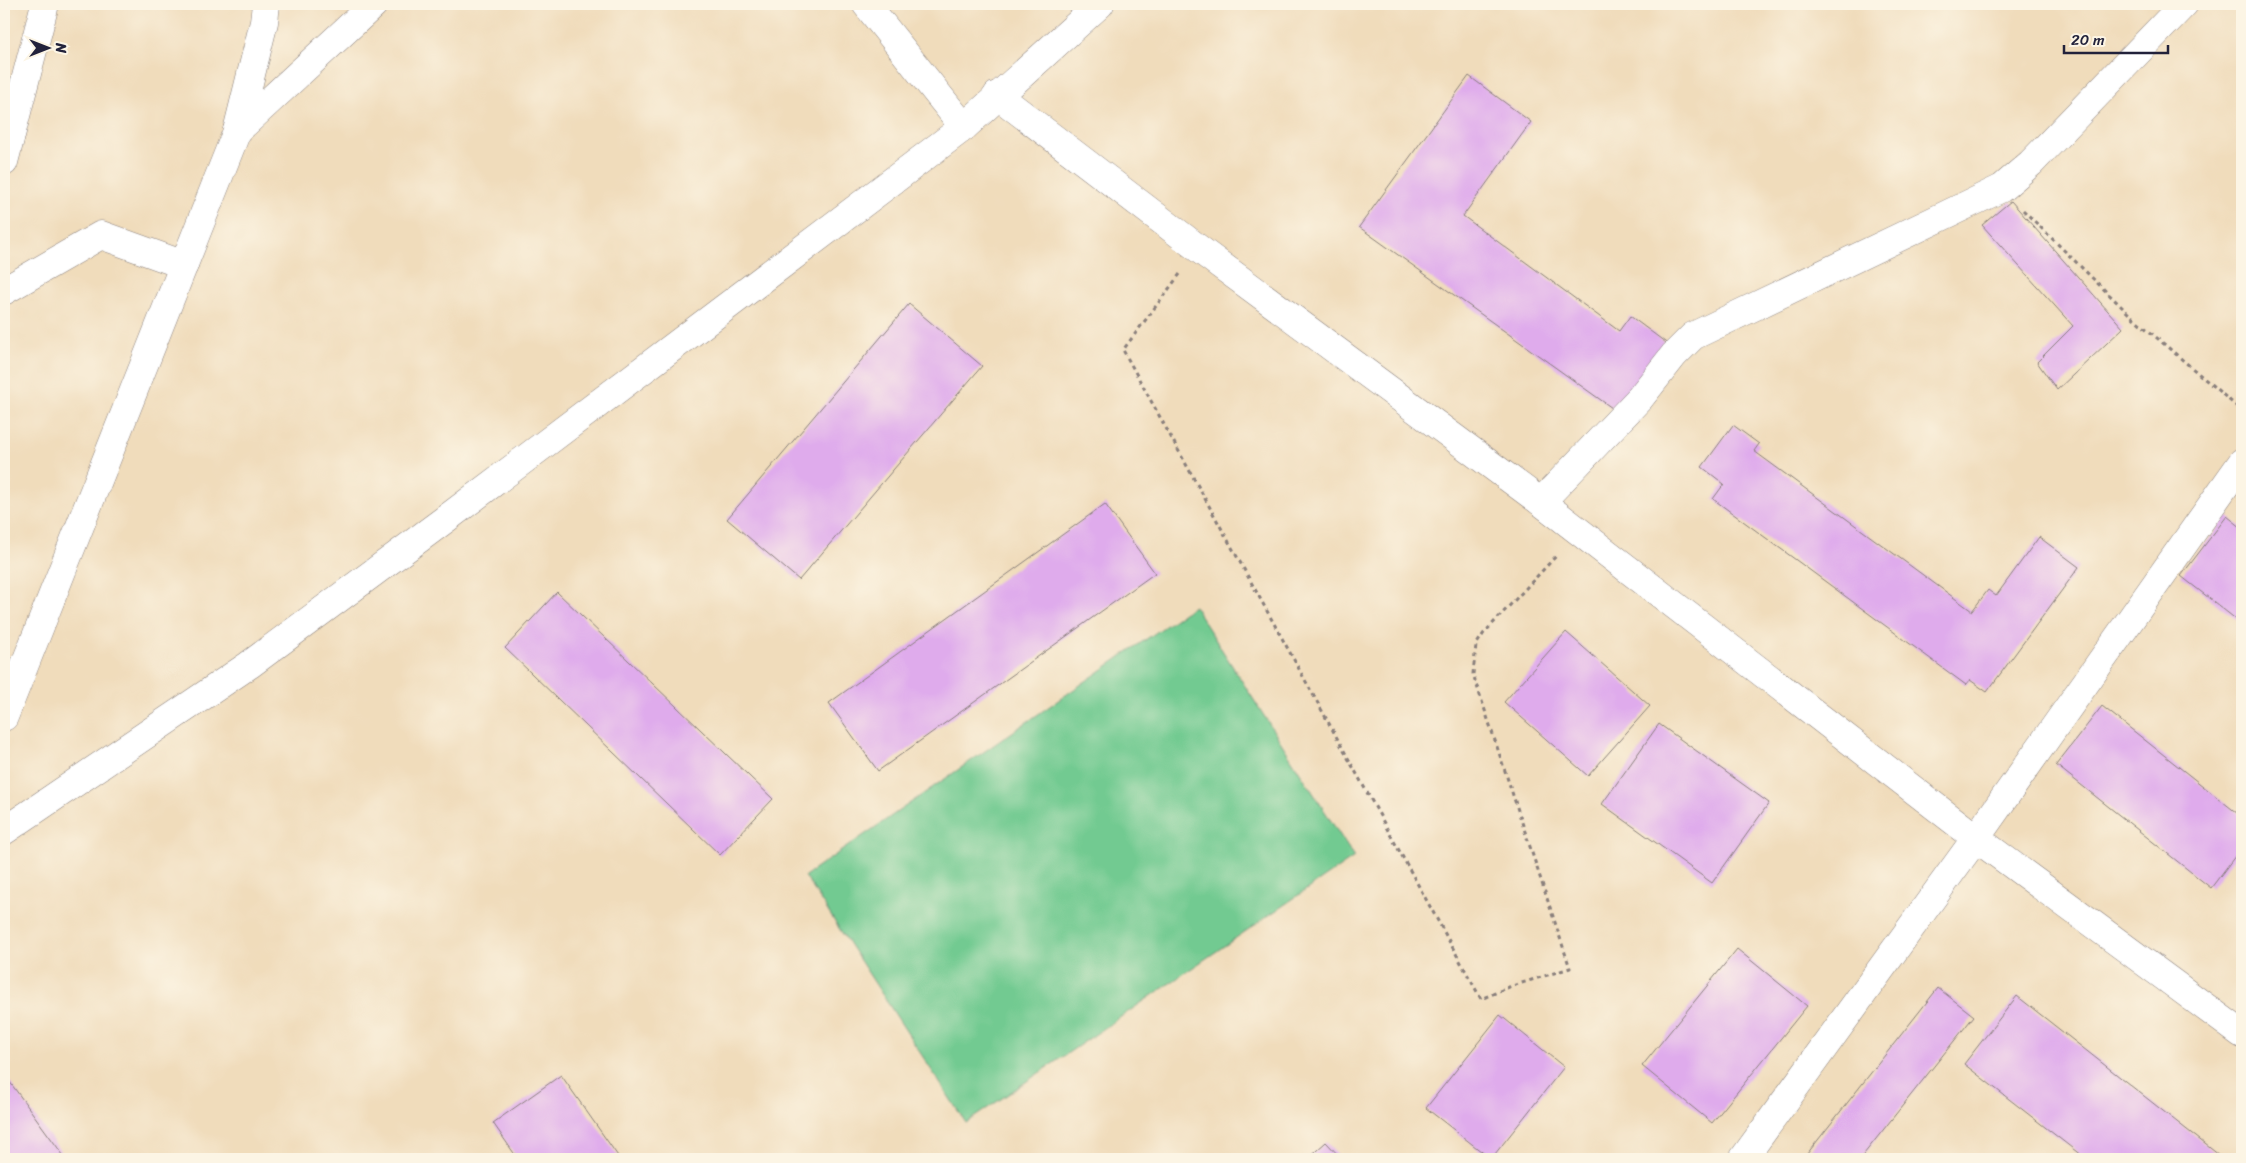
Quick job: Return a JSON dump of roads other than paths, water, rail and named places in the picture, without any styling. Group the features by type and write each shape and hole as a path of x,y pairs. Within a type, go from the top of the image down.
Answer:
{"street":[{"path":"4,162 45,4"},
{"path":"4,717 237,131 264,22 266,4"},
{"path":"237,131 374,4"},
{"path":"866,4 964,127"},
{"path":"4,831 249,666 964,127 997,95 1100,4"},
{"path":"1541,502 1634,404 1693,336 2002,188 2031,163 2184,4"},
{"path":"997,95 1199,249 1541,502 1578,533 1976,838 2242,1034"},
{"path":"4,291 101,235 184,265"},
{"path":"1743,1159 1976,838 2242,462"}]}
